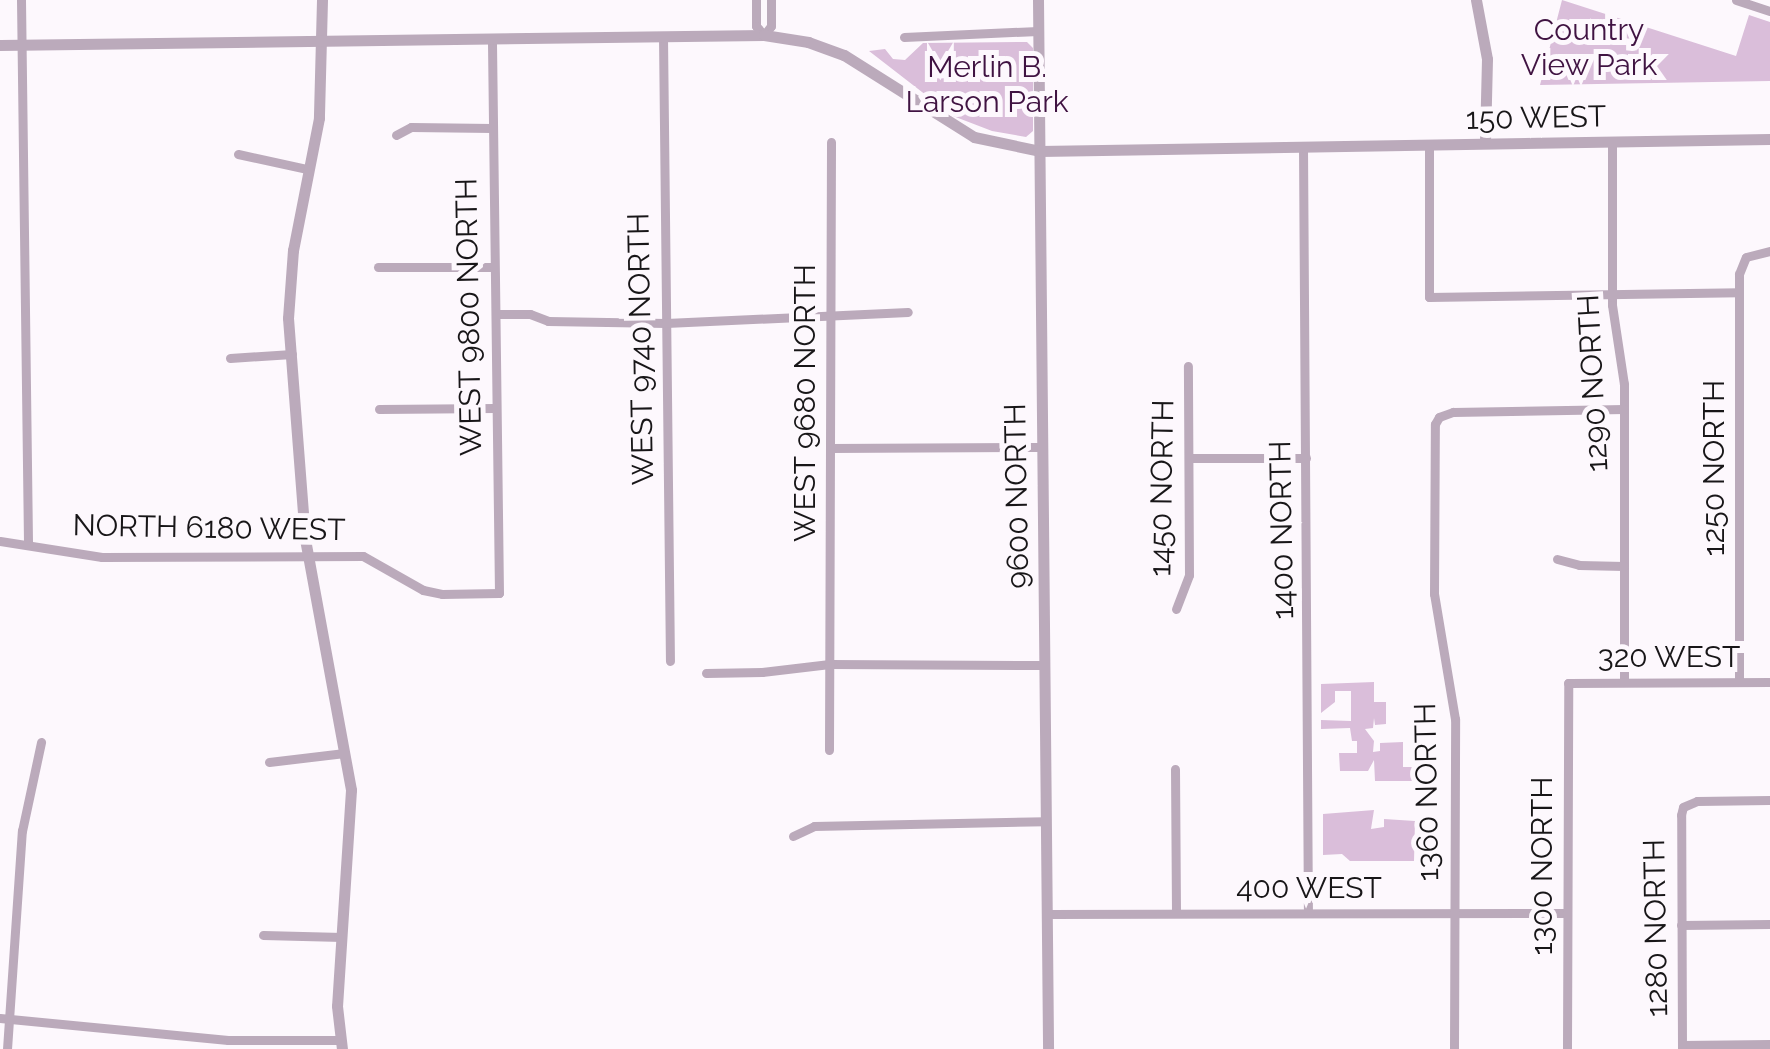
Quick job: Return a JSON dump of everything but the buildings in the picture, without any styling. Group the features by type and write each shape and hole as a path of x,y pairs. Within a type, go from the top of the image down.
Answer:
{"street":[{"path":"21,0 28,544"},
{"path":"4,1019 228,1045 341,1044 337,1006 351,790 308,554 288,283 319,118 322,0"},
{"path":"756,0 756,26 764,35 771,26 772,0"},
{"name":"9600 NORTH","path":"1038,0 1045,821 1050,914 1048,1049"},
{"path":"1476,0 1486,59 1485,143"},
{"path":"1736,0 1770,11"},
{"path":"904,37 1038,31"},
{"name":"150 WEST","path":"0,45 764,35 808,42 844,56 974,137 1040,151 1770,139"},
{"name":"WEST 9740 NORTH","path":"663,37 670,661"},
{"name":"WEST 9800 NORTH","path":"492,40 500,593"},
{"path":"396,134 411,127 492,128"},
{"name":"WEST 9680 NORTH","path":"830,750 831,142"},
{"name":"1290 NORTH","path":"1612,142 1612,294 1623,362 1624,682"},
{"path":"1429,146 1429,297 1739,292"},
{"name":"1400 NORTH","path":"1303,147 1308,912"},
{"path":"238,154 307,169"},
{"name":"1250 NORTH","path":"1738,682 1739,274 1746,257 1770,251"},
{"path":"378,267 494,267"},
{"path":"496,314 530,314 548,321 763,322 830,314 908,312"},
{"path":"230,358 292,354"},
{"name":"1450 NORTH","path":"1176,608 1189,575 1188,366"},
{"path":"379,409 495,408"},
{"name":"1360 NORTH","path":"1454,1049 1455,719 1434,594 1434,432 1438,417 1452,412 1624,410"},
{"path":"830,448 1041,447"},
{"path":"1189,458 1306,458"},
{"name":"NORTH 6180 WEST","path":"0,541 102,556 363,556 423,590 442,594 500,593"},
{"path":"1557,560 1579,565 1624,566"},
{"path":"706,673 762,672 830,664 1044,664"},
{"name":"320 WEST","path":"1568,683 1770,682"},
{"name":"1300 NORTH","path":"1566,1049 1568,683"},
{"path":"7,1049 4,1019 22,831 41,742"},
{"path":"269,762 344,753"},
{"path":"1175,769 1176,913"},
{"name":"1280 NORTH","path":"1682,1047 1683,808 1697,800 1770,800"},
{"path":"793,836 814,826 1045,821"},
{"name":"400 WEST","path":"1050,914 1567,913"},
{"path":"1681,925 1770,924"},
{"path":"263,935 342,937"},
{"path":"1682,1047 1770,1044"}],"green space":[{"name":"Country View Park","path":"1562,0 1736,56 1749,15 1770,22 1770,81 1540,85"},
{"name":"Merlin B. Larson Park","path":"1027,42 1033,48 1033,131 1026,137 992,131 953,116 869,51 885,49 893,59 905,60 923,43"},
{"path":"1374,682 1374,702 1386,702 1386,724 1375,725 1374,718 1373,728 1365,729 1374,741 1373,752 1380,751 1380,743 1403,742 1403,767 1416,767 1416,781 1375,781 1374,760 1368,771 1340,771 1339,753 1357,753 1357,741 1352,741 1350,728 1321,729 1321,720 1351,721 1351,691 1335,691 1335,702 1321,713 1321,684"},
{"path":"1374,810 1371,829 1384,827 1384,819 1415,821 1414,861 1350,861 1342,854 1323,855 1323,814"}]}
